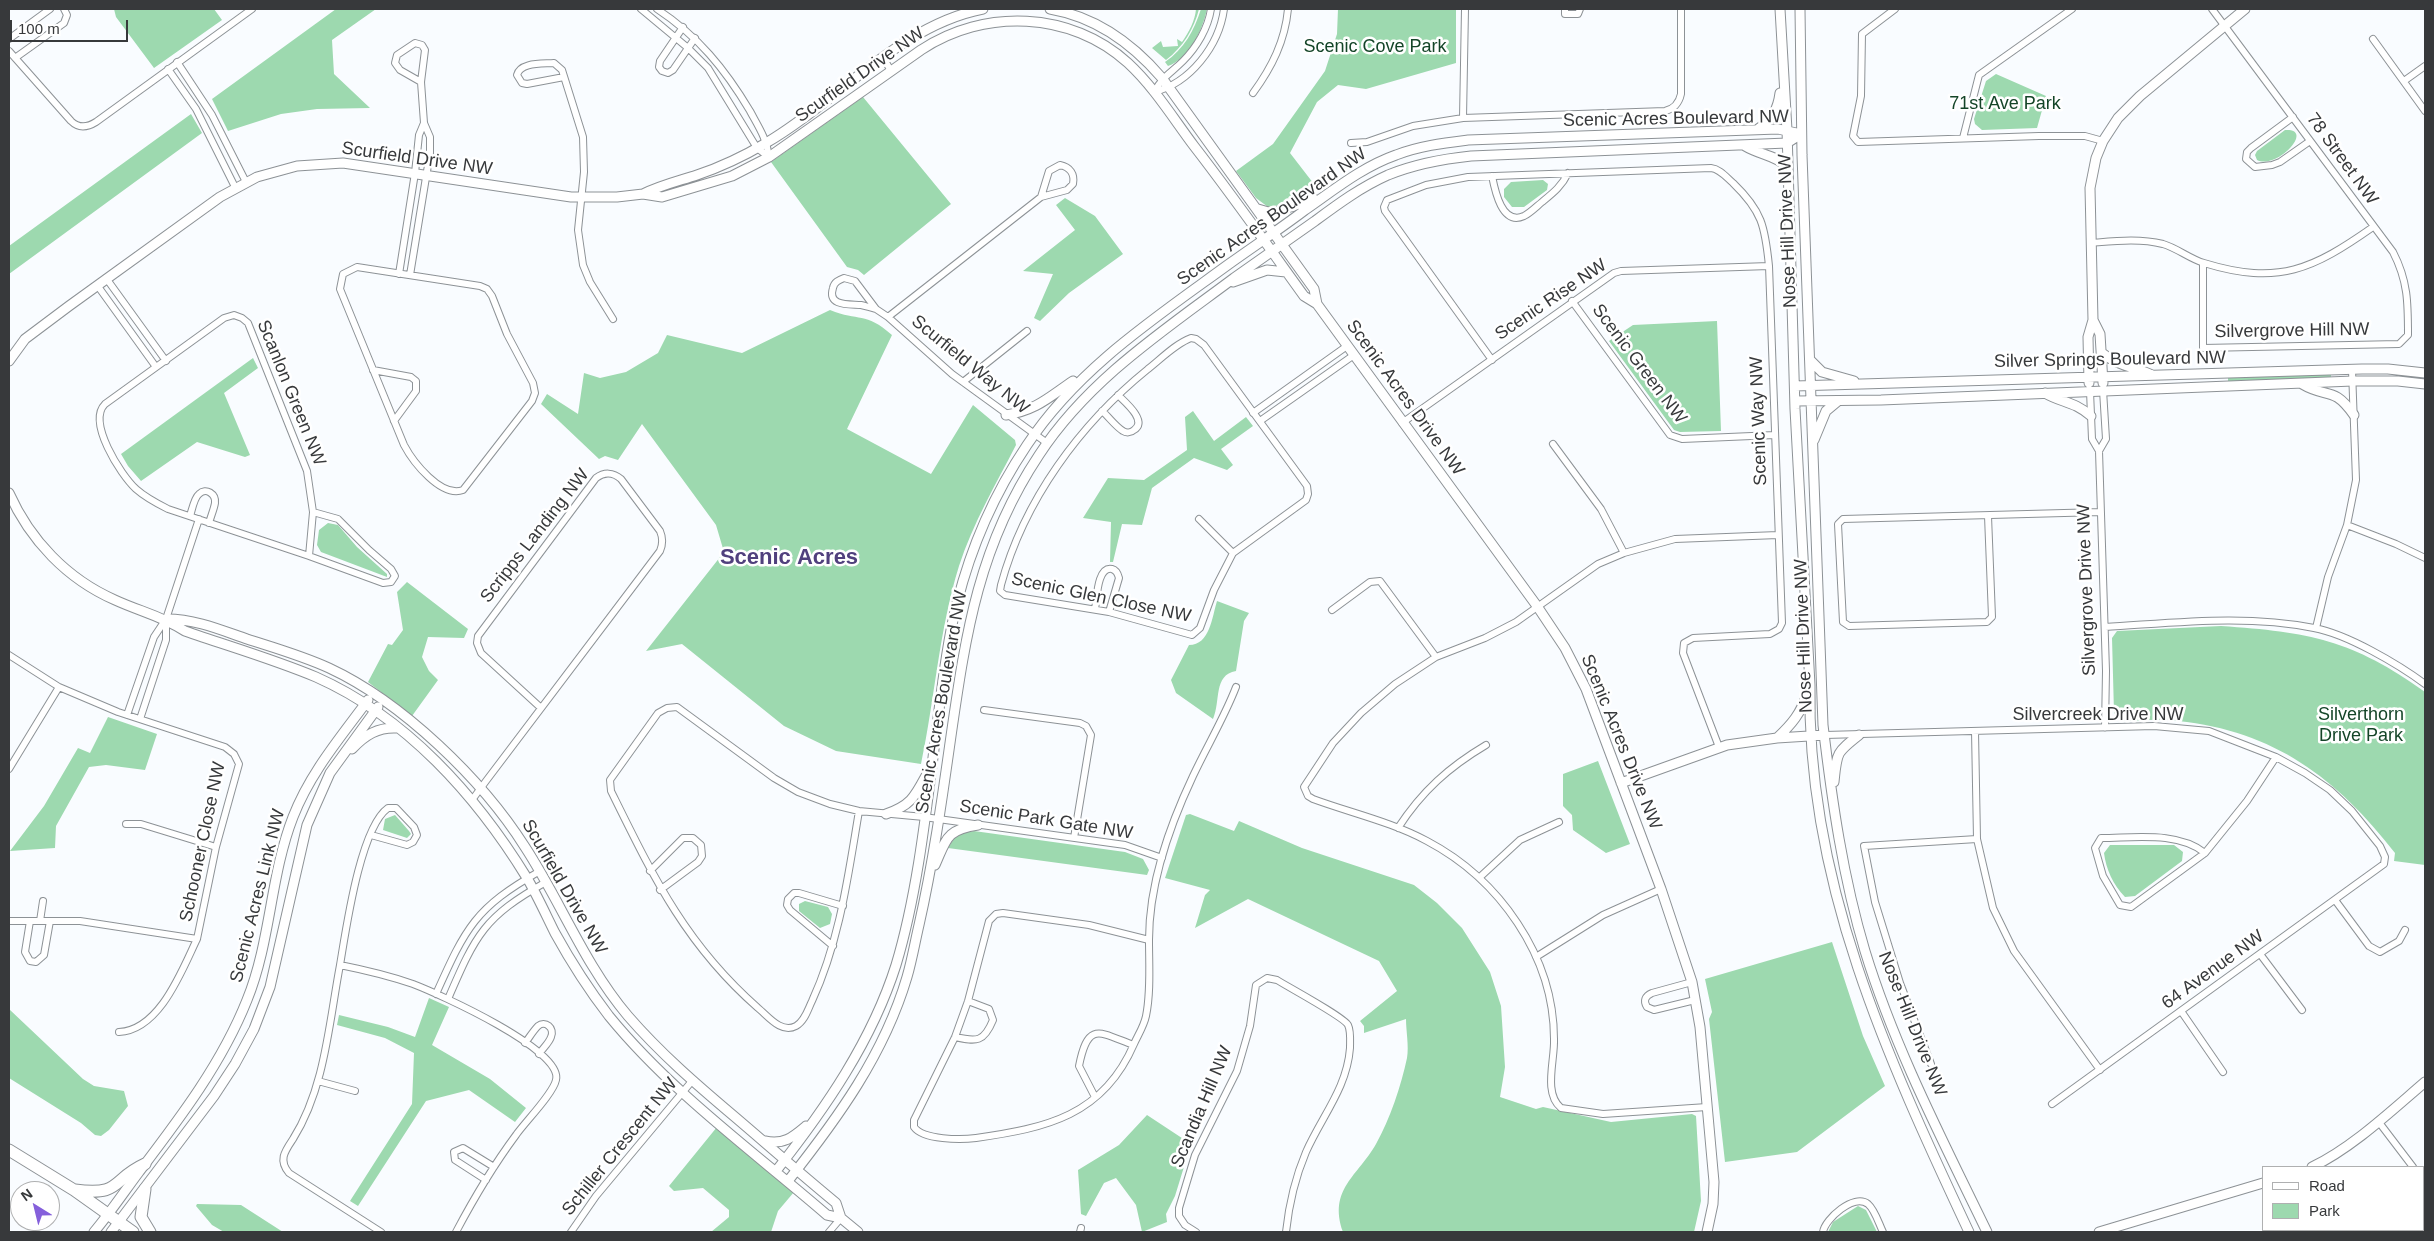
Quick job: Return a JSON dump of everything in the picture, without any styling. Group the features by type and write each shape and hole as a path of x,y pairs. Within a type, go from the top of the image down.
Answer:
{"highway":[{"path":"9,1150 74,1190 133,1232"},
{"path":"74,1190 95,1193 109,1190 135,1169 145,1164"},
{"path":"145,1189 141,1217 150,1232"}],"street":[{"path":"9,39 50,9"},
{"path":"15,58 64,23 67,15 64,9"},
{"path":"9,51 71,121 80,127 91,125 252,9"},
{"path":"641,9 688,48 716,78 757,148 769,157"},
{"path":"658,9 695,38 726,72 768,142 769,157"},
{"name":"Scurfield Drive NW","path":"644,194 656,187 716,168 757,148 936,24 956,16 984,9"},
{"path":"1050,9 1089,20 1113,33 1139,53 1170,88 1282,244"},
{"path":"1154,92 1162,78 1192,51 1204,31 1211,9"},
{"path":"1154,92 1170,88 1186,76 1203,58 1216,37 1224,9"},
{"path":"1253,92 1277,55 1285,32 1288,9"},
{"path":"1463,118 1465,9"},
{"path":"1565,9 1565,14 1578,14 1580,9"},
{"path":"1351,142 1367,142 1413,126 1463,118 1665,111 1672,109 1679,101 1680,94 1681,9"},
{"name":"Nose Hill Drive NW","path":"1780,9 1782,71 1787,130 1795,386 1810,685 1810,736 1818,813 1831,880 1851,951 1879,1031 1969,1232"},
{"name":"Nose Hill Drive NW","path":"1800,9 1801,134 1810,401 1825,735 1832,800 1850,895 1869,961 1893,1029 1987,1232"},
{"path":"1895,9 1862,34 1861,96 1853,136 1858,142 2086,136 2103,140"},
{"path":"1963,138 1979,75 2072,9"},
{"name":"78 Street NW","path":"2212,9 2373,227 2394,252 2401,267 2407,290 2408,335 2405,340"},
{"name":"Silvergrove Drive NW","path":"2105,728 2105,627 2099,451 2092,439 2090,416 2088,338 2093,320 2090,188 2096,158 2103,140 2118,118 2140,96 2245,9"},
{"name":"Scurfield Drive NW","path":"9,361 34,332 106,278 235,187 283,169 325,163 362,165 581,197 644,194 662,197 692,190 732,176 769,157 930,44 959,30 991,22 1037,21 1061,26 1096,40 1129,64 1154,92 1272,251"},
{"path":"683,28 660,61 659,67 662,72 673,70 695,38"},
{"path":"2373,39 2425,111"},
{"path":"410,275 430,137 424,123 421,82 425,50 422,45 415,43 397,55 395,63 400,70 421,82"},
{"path":"884,59 891,71"},
{"path":"177,62 209,108 246,182"},
{"path":"564,77 527,84 520,81 517,76 519,69 524,66 554,63 562,70 583,137 584,172 578,230 583,265 613,319"},
{"path":"2404,81 2425,66"},
{"path":"168,69 196,109 235,187"},
{"path":"1755,130 1766,123 1774,113 1778,102 1782,71"},
{"path":"2293,118 2251,148 2247,152 2246,159 2255,167 2272,165 2310,142"},
{"path":"399,274 419,135 424,123"},
{"name":"Scenic Acres Boulevard NW","path":"776,1171 818,1116 856,1056 878,1010 895,966 905,928 924,817 948,645 966,568 993,502 1035,434 1083,377 1124,340 1334,189 1388,158 1442,143 1468,140 1755,130 1787,130 1801,134"},
{"name":"Scenic Acres Boulevard NW","path":"788,1181 830,1128 860,1085 885,1034 907,978 930,875 964,645 977,587 1005,513 1025,476 1047,443 1076,408 1116,368 1228,283 1362,188 1387,176 1423,163 1471,156 1745,146 1787,143 1801,134"},
{"path":"1745,146 1755,152 1777,158 1788,168"},
{"path":"888,317 1041,197 1070,187 1074,179 1069,168 1060,165 1052,168 1047,175 1041,197"},
{"name":"Scenic Way NW","path":"1492,360 1384,207 1387,200 1426,185 1452,179 1716,168 1747,196 1758,210 1769,266 1782,623 1779,629 1770,634 1693,638 1684,643 1683,648 1719,747"},
{"path":"1492,176 1503,209 1509,215 1516,218 1527,214 1554,192 1565,181 1568,173"},
{"path":"1258,209 1272,212 1281,211 1304,204 1334,189"},
{"path":"2091,243 2136,240 2164,244 2203,263 2250,273 2293,270 2316,263 2335,254 2373,227"},
{"name":"Scenic Acres Drive NW","path":"1282,244 1314,289 1318,304 1347,346 1537,606 1575,667 1622,783 1661,889 1692,982 1700,1027 1714,1182 1713,1204 1707,1232"},
{"name":"Scenic Acres Drive NW","path":"1272,251 1304,296 1318,304"},
{"name":"Silvergrove Hill NW","path":"2203,263 2203,348 2399,344 2405,340"},
{"name":"Scenic Rise NW","path":"1402,423 1492,360 1606,276 1621,271 1769,266"},
{"path":"357,267 410,275 480,286 487,289 492,296 518,357 533,384 535,393 532,401 467,487 458,492 444,488 417,465 404,445 340,289 340,282 346,270 357,267"},
{"path":"1228,283 1239,281 1267,270 1286,272"},
{"path":"106,278 166,360"},
{"name":"Scurfield Way NW","path":"876,309 866,293 852,279 840,279 834,285 833,297 840,304 862,305 876,309 888,317 927,353 963,382 1047,443"},
{"path":"97,285 156,367"},
{"name":"Scenic Green NW","path":"1572,301 1670,435 1682,439 1775,435"},
{"name":"Scanlon Green NW","path":"309,556 314,512 308,471 246,320 234,315 227,317 105,404 99,412 98,421 115,462 134,487 158,504 199,520 309,556 383,583 391,582 395,576 392,569 369,550 338,519 314,512"},
{"name":"Silvergrove Drive NW","path":"2093,320 2100,334 2106,439 2099,451"},
{"path":"963,382 1028,331"},
{"name":"Scenic Glen Close NW","path":"1196,339 1204,345 1253,413 1307,486 1308,494 1303,502 1233,553 1214,590 1200,628 1195,634 1188,635 1095,609 1004,595 1000,588 1014,547 1039,495 1068,451 1118,394 1186,340 1196,339"},
{"path":"1253,413 1347,346"},
{"path":"2102,353 2116,364 2138,369 2155,376"},
{"path":"1260,421 1354,355"},
{"path":"1810,360 1822,372 1862,383"},
{"name":"Silver Springs Boulevard NW","path":"1795,386 1941,380 2103,378 2388,369 2425,373"},
{"path":"373,370 411,376 416,381 416,391 394,421"},
{"path":"2316,628 2328,577 2348,525 2356,480 2352,370"},
{"path":"1006,414 1024,412 1036,407 1072,382 1083,377"},
{"path":"1941,380 1941,397"},
{"name":"Silver Springs Boulevard NW","path":"1796,401 2302,384 2353,380 2425,384"},
{"path":"2302,384 2312,390 2337,395 2345,401 2354,415"},
{"path":"2045,393 2054,399 2074,404 2090,416"},
{"path":"1102,411 1123,431 1130,432 1136,429 1139,424 1138,417 1118,394"},
{"path":"1812,445 1826,411 1838,401"},
{"path":"1553,444 1601,509 1624,553"},
{"name":"Scripps Landing NW","path":"472,800 662,547 660,532 621,479 615,474 603,474 596,478 478,636 477,644 481,653 541,708"},
{"path":"190,516 197,495 202,492 208,492 213,495 215,500 209,522"},
{"name":"Scurfield Drive NW","path":"10,498 38,541 67,570 98,592 114,600 166,619 185,631 317,678 375,712 397,728 436,762 472,800 498,833 527,878 556,934 591,992 640,1053 788,1181"},
{"path":"1988,516 1992,617 1987,622 1849,626 1843,622 1838,524 1843,519 2101,512"},
{"path":"1199,519 1233,553"},
{"path":"128,715 154,637 166,619 199,520"},
{"path":"2348,525 2425,558"},
{"path":"1707,1107 1603,1114 1561,1108 1556,1103 1551,1092 1554,1057 1552,1015 1536,957 1511,914 1480,877 1440,848 1398,828 1313,799 1308,796 1304,787 1333,743 1361,713 1394,684 1436,657 1485,638 1516,622 1588,570 1624,553 1661,542 1688,537 1778,535"},
{"path":"1095,609 1100,575 1104,570 1111,569 1116,572 1119,578 1109,612"},
{"path":"1332,610 1370,582 1380,582 1436,657"},
{"path":"140,719 166,640 166,619"},
{"name":"Scurfield Drive NW","path":"166,619 187,619 308,659 342,674 383,701 446,754 481,788 510,825 540,871 579,946 618,1004 652,1043 692,1081 797,1170"},
{"path":"2105,627 2240,620 2270,621 2316,628 2352,642 2407,670 2425,684"},
{"name":"Schooner Close NW","path":"9,655 59,686 128,715 225,748 234,754 238,769 216,847 197,939 100,922 9,921"},
{"path":"1776,738 1794,722 1802,710 1810,685"},
{"path":"9,769 59,686"},
{"path":"1149,940 1089,925 1018,915 996,914 988,924 968,1001 955,1037 914,1120 914,1127 921,1133 960,1139 1018,1132 1058,1120 1095,1097 1120,1072 1145,1018 1148,1002 1150,901 1162,858 1193,775 1225,715 1236,687"},
{"name":"Scenic Acres Link NW","path":"94,1232 183,1113 226,1047 247,1001 260,964 283,848 293,817 312,775 372,694"},
{"name":"Scenic Acres Link NW","path":"111,1232 214,1096 235,1064 254,1028 270,987 307,826 330,773 383,701"},
{"name":"Scenic Park Gate NW","path":"650,871 609,784 614,772 658,713 667,708 681,709 785,785 815,799 859,811 924,817 1125,845 1162,858"},
{"path":"984,710 1080,723 1090,730 1091,735 1074,838"},
{"name":"Silvercreek Drive NW","path":"1825,735 2154,726 2209,731 2276,757 2305,772 2330,790 2352,810 2380,846 2384,857"},
{"path":"330,773 368,734 378,729 397,728"},
{"path":"1975,731 1977,839 1994,908 2006,935 2032,976 2100,1070"},
{"path":"1622,783 1719,747 1776,738 1825,735"},
{"path":"1832,800 1836,757 1840,750 1859,735"},
{"path":"1398,828 1413,804 1434,782 1449,768 1486,745"},
{"path":"2205,853 2195,844 2159,837 2101,838 2095,848 2103,876 2120,905 2131,907 2205,853 2248,801 2276,757"},
{"path":"886,814 904,808 913,799 931,765"},
{"path":"371,835 407,845 413,842 417,834 416,829 398,810 391,808 384,812 371,835 360,862 318,1081 306,1114 283,1154 285,1168 289,1173 381,1232"},
{"path":"660,890 698,862 702,856 701,845 693,838 683,838 650,871 660,890 691,938 711,962 742,994 780,1026 792,1028 803,1020 821,980 833,946 844,906 859,811"},
{"path":"1480,877 1520,840 1559,822"},
{"path":"126,824 141,824 216,847"},
{"path":"930,875 950,835 956,829 978,825"},
{"path":"1932,1064 1900,982 1875,902 1864,846 1977,839"},
{"name":"64 Avenue NW","path":"2052,1104 2384,864 2384,857"},
{"path":"436,994 456,950 470,925 492,902 540,871"},
{"path":"448,998 466,957 480,932 504,907 546,882"},
{"path":"1536,957 1602,915 1661,889"},
{"path":"833,946 790,910 787,905 788,899 794,894 799,893 844,906"},
{"path":"2335,900 2369,946 2380,952 2398,941 2406,930"},
{"path":"40,921 43,901"},
{"path":"30,921 25,956 30,961 36,962 44,955 50,921"},
{"path":"470,925 480,932"},
{"path":"119,1032 136,1028 159,1008 170,994 197,939"},
{"path":"2260,954 2302,1010"},
{"path":"340,965 390,977 448,998 484,1017 525,1043 555,1068 557,1073 555,1083 494,1167 456,1232"},
{"name":"Scandia Hill NW","path":"1196,1232 1185,1225 1179,1216 1186,1184 1200,1143 1225,1099 1237,1071 1250,1026 1256,985 1267,978 1277,980 1345,1022 1350,1036 1348,1064 1344,1081 1300,1167 1289,1208 1286,1232"},
{"path":"1692,982 1652,993 1647,996 1645,1002 1647,1007 1654,1010 1695,1000"},
{"path":"955,1037 967,1040 981,1039 987,1034 993,1020 989,1010 968,1001"},
{"path":"2181,1012 2223,1072"},
{"path":"525,1043 538,1026 543,1024 549,1026 552,1036 539,1054"},
{"path":"1095,1097 1079,1066 1086,1040 1096,1032 1133,1045"},
{"path":"318,1081 356,1091"},
{"name":"Schiller Crescent NW","path":"571,1232 596,1196 692,1081"},
{"path":"2314,1166 2324,1161 2378,1121 2425,1082"},
{"path":"762,1140 776,1143 786,1141 818,1116"},
{"path":"2378,1121 2412,1166"},
{"path":"486,1180 455,1160 454,1152 463,1148 494,1167"},
{"path":"797,1170 836,1204 841,1218 855,1231"},
{"path":"788,1181 827,1215 841,1218"},
{"path":"2099,1232 2262,1183"},
{"path":"1823,1232 1828,1219 1851,1203 1859,1200 1870,1205 1883,1232"},
{"path":"829,1232 841,1218"}],"green space":[{"path":"114,9 214,9 222,20 154,68 116,17"},
{"path":"336,9 376,9 332,40 334,74 370,108 317,109 281,114 228,131 212,99"},
{"path":"1196,9 1199,9 1197,16 1187,37 1166,60 1152,48 1161,41 1163,47 1178,46 1177,39 1182,42 1185,38 1193,22"},
{"path":"1201,9 1207,9 1194,42 1182,57 1168,66 1165,62 1188,39"},
{"name":"Scenic Cove Park","path":"1338,9 1456,9 1456,63 1366,89 1338,85 1317,102 1290,153 1317,188 1290,203 1268,207 1256,198 1236,171 1273,144 1325,71 1337,34"},
{"name":"71st Ave Park","path":"1996,74 2046,96 2037,128 1982,130 1975,124 1974,119 1986,81"},
{"path":"863,97 951,204 864,275 858,270 847,267 771,162"},
{"path":"191,114 202,133 9,274 9,246"},
{"path":"2285,130 2294,131 2297,135 2290,148 2274,159 2265,162 2257,160 2255,155 2257,151"},
{"path":"1543,180 1548,184 1547,190 1524,207 1512,207 1504,197 1504,189 1511,182"},
{"path":"1065,198 1095,216 1123,254 1069,293 1040,321 1034,318 1053,274 1023,271 1075,230 1056,205"},
{"path":"830,310 868,320 892,335 847,429 931,474 973,405 1015,440 1016,445 978,519 959,566 952,590 921,764 836,751 784,726 682,644 646,651 724,552 716,525 642,424 618,460 605,456 599,459 541,404 547,394 578,414 584,373 600,378 626,372 658,353 667,335 742,353"},
{"path":"1717,321 1721,431 1680,432 1674,430 1609,341 1633,325"},
{"path":"253,358 258,368 224,393 250,455 245,457 197,442 141,481 128,466 121,454"},
{"path":"2310,374 2331,375 2331,379 2228,382 2228,378"},
{"path":"1193,411 1214,441 1246,417 1253,426 1221,449 1233,465 1227,470 1194,458 1152,488 1142,525 1122,524 1113,562 1110,562 1111,522 1083,518 1108,478 1144,480 1187,450 1185,417"},
{"path":"328,523 338,525 357,547 387,574 387,577 321,552 317,545 319,530"},
{"path":"407,582 468,629 464,638 428,637 422,657 429,671 438,680 412,716 368,682 388,644 392,645 403,630 397,592"},
{"path":"1217,601 1249,613 1244,621 1236,671 1229,673 1221,683 1213,719 1176,693 1171,680 1189,645 1196,644 1206,635"},
{"name":"Silverthorn Drive Park","path":"2221,626 2280,632 2329,642 2375,661 2399,674 2425,692 2425,865 2394,861 2395,853 2350,802 2326,781 2274,747 2244,735 2213,726 2171,720 2121,721 2114,713 2112,638 2117,631"},
{"path":"108,717 157,734 145,770 106,765 89,767 56,826 55,848 10,851 44,806 78,748 90,753"},
{"path":"1598,761 1630,844 1606,853 1573,830 1572,815 1563,806 1563,774"},
{"path":"1190,814 1234,831 1239,821 1302,848 1414,885 1437,903 1462,928 1490,972 1501,1006 1505,1067 1500,1097 1536,1109 1543,1107 1611,1122 1692,1114 1696,1116 1701,1201 1694,1232 1343,1232 1339,1217 1339,1205 1342,1194 1381,1134 1398,1091 1408,1053 1406,1019 1364,1033 1364,1026 1360,1021 1397,991 1379,961 1248,899 1195,928 1205,895 1210,890 1165,878 1186,815"},
{"path":"395,815 411,834 407,838 383,830 385,819"},
{"path":"974,831 1125,852 1143,859 1149,870 1147,875 948,848 957,834"},
{"path":"2110,845 2174,845 2183,852 2182,861 2135,896 2125,897 2114,882 2106,865 2104,853"},
{"path":"805,901 828,907 832,914 830,924 820,928 799,911 799,904"},
{"path":"1832,942 1863,1036 1885,1086 1797,1152 1725,1162 1709,1019 1712,1012 1705,979"},
{"path":"429,998 449,1007 432,1045 490,1079 526,1108 515,1122 469,1090 426,1101 358,1206 350,1201 412,1104 414,1053 385,1038 337,1025 339,1015 388,1027 415,1037"},
{"path":"9,1009 83,1079 94,1086 124,1091 128,1106 109,1130 101,1136 95,1135 81,1123 9,1078"},
{"path":"1147,1115 1191,1144 1175,1196 1166,1214 1167,1222 1142,1232 1136,1205 1116,1178 1104,1183 1086,1216 1081,1214 1078,1170 1119,1145"},
{"path":"717,1127 794,1192 778,1211 771,1232 711,1232 729,1217 729,1210 703,1188 674,1191 669,1186"},
{"path":"197,1204 241,1205 283,1232 224,1232 212,1225 196,1206"},
{"path":"1858,1206 1866,1210 1877,1232 1828,1232 1833,1222"}],"district":[{"name":"Scenic Acres","path":"789,558"}]}
